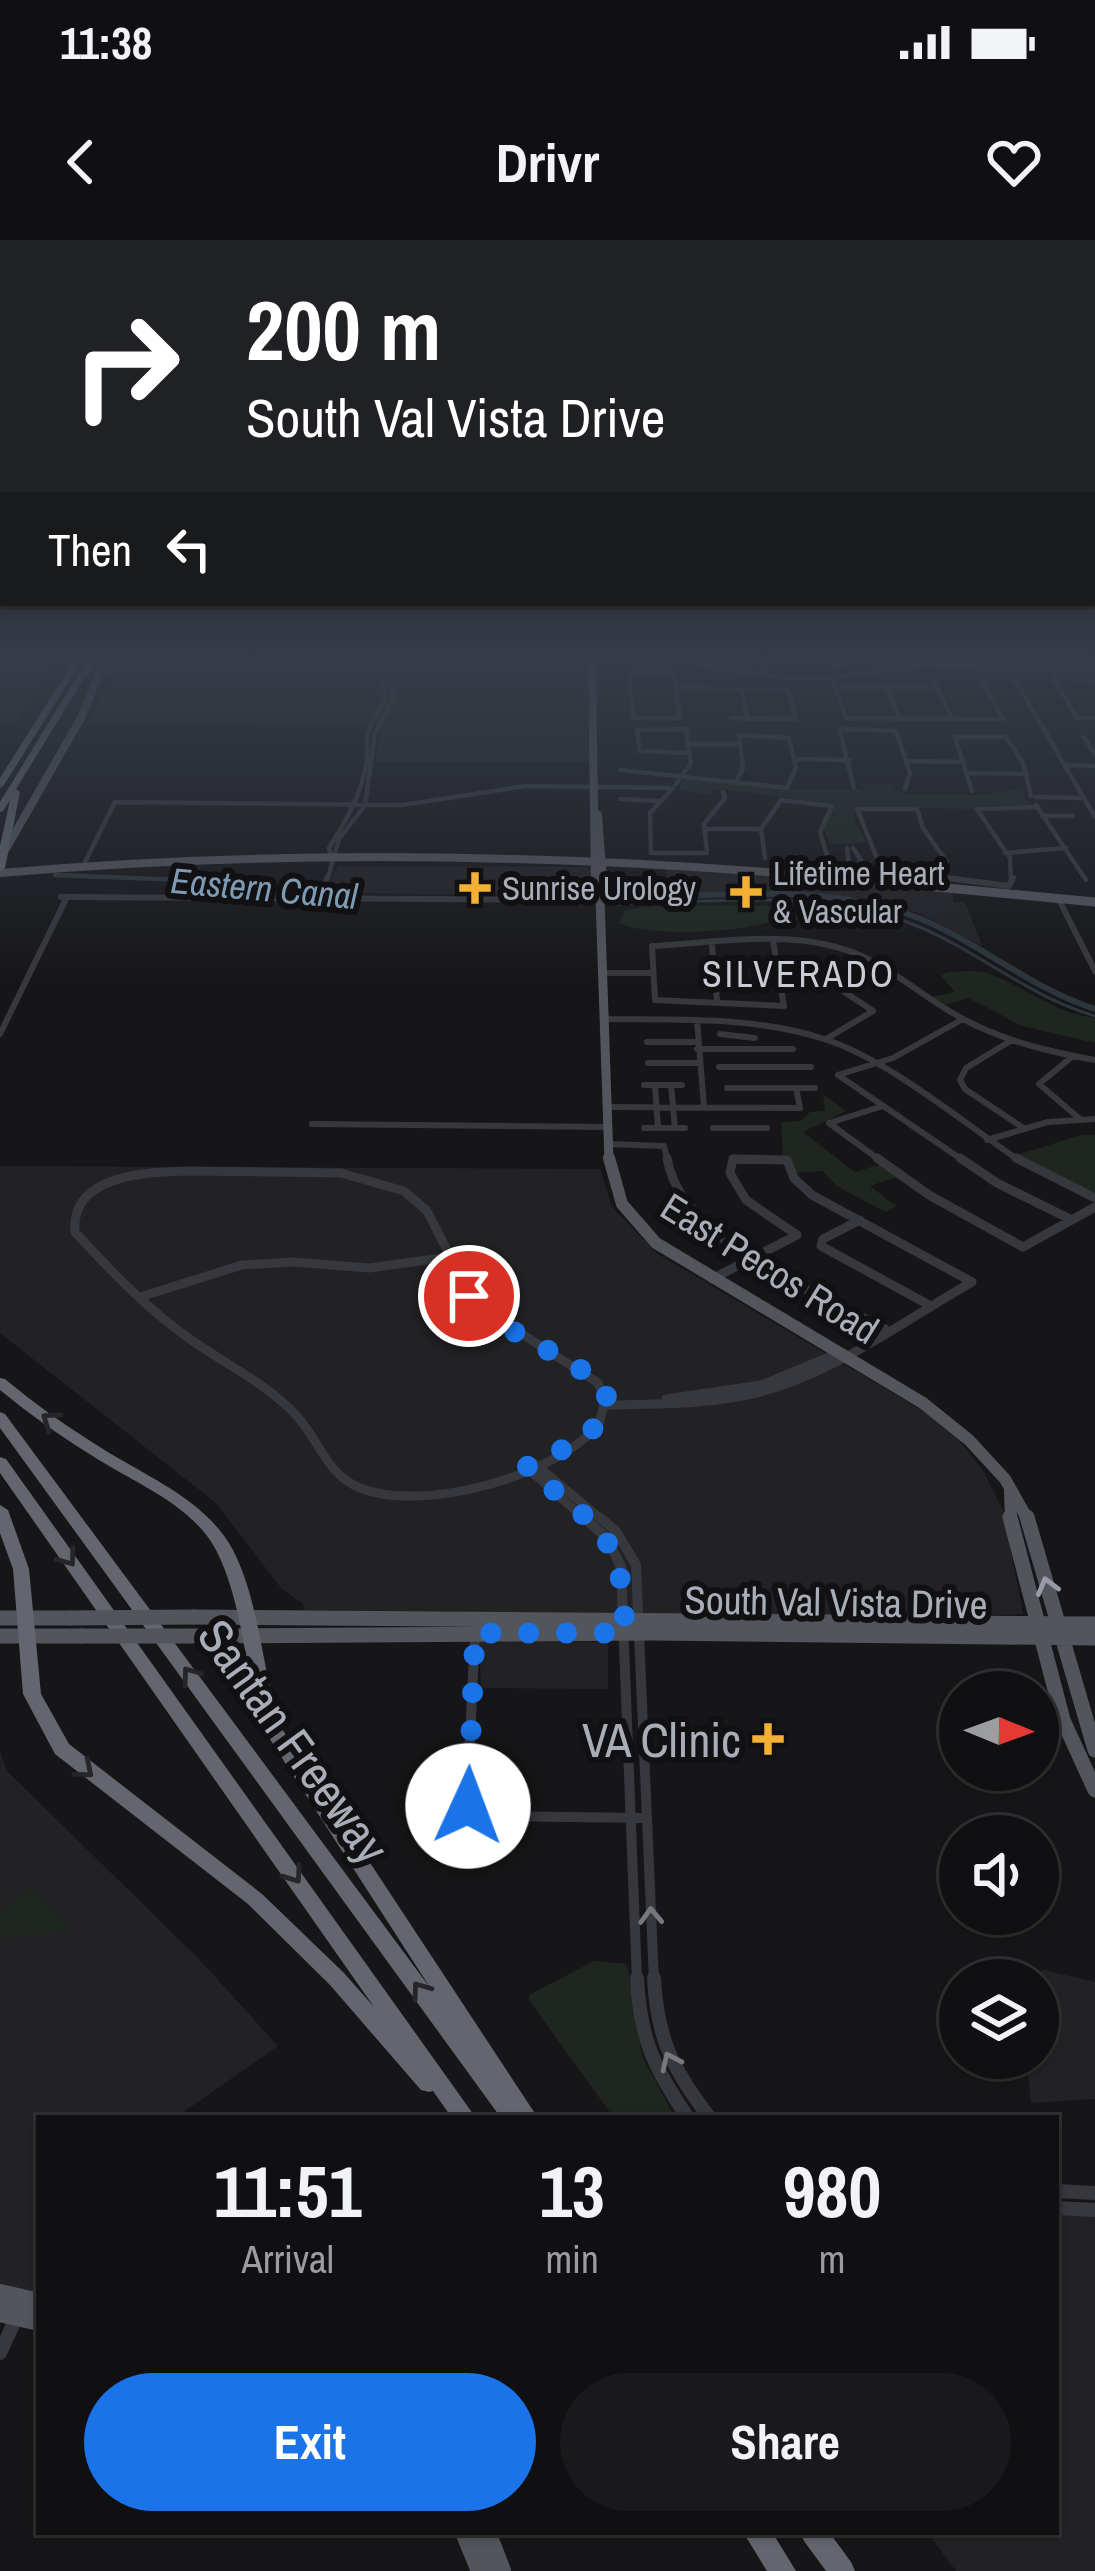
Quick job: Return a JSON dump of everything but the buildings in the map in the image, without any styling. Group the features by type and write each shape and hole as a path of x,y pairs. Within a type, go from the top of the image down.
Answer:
{"highway":[{"path":"0,809 24,771"},
{"path":"0,873 20,778"},
{"path":"0,1382 79,1440 202,1519 233,1567 259,1694 285,1750 525,2115"},
{"name":"Santan Freeway","path":"0,1417 512,2115"},
{"name":"Santan Freeway","path":"0,1462 460,2115"},
{"path":"0,1510 19,1554 32,1694 62,1749 283,1925 459,2115"},
{"path":"758,2535 783,2571"},
{"path":"815,2535 842,2571"}],"main road":[{"path":"3,855 51,771"},
{"name":"East Pecos Road","path":"596,771 604,897 600,899 604,1019 613,1107 608,1127 612,1184 635,1225 667,1252 954,1424 998,1470 1030,1522 1095,1750"},
{"path":"0,873 84,864 518,861 729,866 1095,902"},
{"path":"481,865 518,861"},
{"path":"0,873 148,865 599,863"},
{"path":"1010,1491 1006,1504 1067,1733 1095,1790"},
{"name":"South Val Vista Drive","path":"0,1636 70,1618 193,1617 245,1627 475,1633 633,1627 776,1634 842,1628 1059,1631 1095,1624"},
{"name":"South Val Vista Drive","path":"0,1618 81,1636 204,1636 245,1627 859,1628 907,1623 1040,1631"},
{"name":"South Val Vista Drive","path":"1059,1631 1095,1638"},
{"path":"0,2294 20,2308"},
{"path":"466,2535 481,2571"},
{"path":"487,2535 501,2571"}],"street":[{"path":"360,805 365,771"},
{"path":"322,898 332,862 328,853 333,834 360,805 367,771"},
{"path":"631,771 787,788 795,771"},
{"path":"686,771 649,817 651,853 704,854 707,818 725,797 723,792"},
{"path":"736,782 742,771"},
{"path":"852,771 854,788"},
{"path":"905,789 908,771"},
{"path":"1025,771 1042,816 1086,880"},
{"path":"1069,771 1095,817"},
{"path":"972,791 968,772 1027,774"},
{"path":"84,864 115,802 438,803 526,786 671,787"},
{"path":"944,879 947,862 923,828 917,809 857,809 882,859 882,870 944,879 1009,886 1017,872 985,827 980,807 1084,798"},
{"path":"620,799 659,801"},
{"path":"765,858 761,829 785,799 832,806 820,827 833,859"},
{"path":"1042,816 1073,816"},
{"path":"704,829 761,829"},
{"path":"824,846 872,845"},
{"path":"850,847 861,860 850,876"},
{"path":"1005,853 1066,848"},
{"path":"0,1034 64,897 600,899"},
{"path":"1059,900 1095,971"},
{"path":"773,941 784,1006 655,1000 652,946 773,941 809,942 852,951 963,1019 1012,1040 1095,1060"},
{"path":"712,946 717,1001"},
{"path":"778,967 810,969 874,1011 826,1039"},
{"path":"602,973 653,973"},
{"path":"604,1019 770,1025 826,1039 874,1064 1037,1172 1095,1202 1073,1220 1023,1246 929,1195 829,1123 883,1106"},
{"path":"697,1019 704,1108"},
{"path":"963,1019 874,1064 838,1075 997,1183 1073,1220"},
{"path":"735,1049 724,1035 755,1038"},
{"path":"744,1036 729,1067 812,1067"},
{"path":"699,1064 648,1066 647,1039 735,1049 793,1046 796,1066"},
{"path":"1012,1040 966,1068 960,1080 965,1089 1024,1129"},
{"path":"1073,1056 1039,1084 1079,1119"},
{"path":"644,1085 682,1085"},
{"path":"655,1085 658,1128"},
{"path":"644,1128 680,1128 670,1085"},
{"path":"753,1128 734,1088 815,1088"},
{"path":"613,1107 800,1108 796,1088"},
{"path":"721,1108 718,1128 766,1128"},
{"path":"987,1140 1024,1129 1095,1119"},
{"path":"312,1124 608,1127"},
{"path":"608,1144 664,1145 671,1180 693,1216 885,1329"},
{"path":"606,1402 681,1405 744,1397 796,1379 970,1280 805,1190 785,1159 730,1160 730,1173 746,1200 797,1232 796,1237 712,1279"},
{"path":"328,1172 379,1180 424,1207 474,1303 585,1371 606,1402 601,1422 587,1438 467,1491 434,1497 394,1496 360,1486 329,1466 309,1430 289,1408 242,1370 185,1336 143,1296 75,1232 72,1219 91,1192 148,1173 328,1172"},
{"path":"861,1220 819,1242 929,1305"},
{"path":"143,1296 242,1265 283,1262 369,1268 449,1257"},
{"path":"530,1465 602,1525 621,1565 633,1627 642,2036 664,2087 686,2115"},
{"path":"475,1633 468,1806 489,1816 639,1818"},
{"path":"639,1818 656,2023 678,2078 708,2115"},
{"path":"1059,2192 1095,2193"},
{"path":"1059,2208 1095,2210"},
{"path":"0,2353 20,2308"}],"shaded area":[{"path":"686,778 785,789 867,789 854,783 904,785 891,788 904,793 975,795 1025,788 1023,798 1032,805 855,807 854,821 867,843 830,844 823,829 835,804 724,789 713,790 714,795 678,790"},
{"path":"338,866 585,867 591,870 592,896 325,893"},
{"path":"717,868 953,892 953,902 965,902 982,946 921,914 860,897 667,895 666,869"},
{"path":"766,906 779,910 781,918 700,931 653,931 619,923 625,910"},
{"path":"947,972 987,973 1066,1011 1095,1018 1095,1043 1022,1026 968,998 945,1005 932,997 955,992 941,976"},
{"path":"823,1094 846,1111 803,1132 855,1172 881,1164 897,1177 870,1186 896,1206 886,1212 838,1187 822,1171 796,1173 792,1160 783,1156 781,1122 801,1121 810,1112 825,1111"},
{"path":"1095,1135 1095,1195 1017,1155"},
{"path":"0,1166 600,1169 612,1207 658,1254 930,1415 959,1440 984,1472 1003,1510 1023,1614 304,1610 303,1604 281,1588 216,1503 0,1333"},
{"path":"479,1639 608,1642 608,1689 481,1688"},
{"path":"0,1752 7,1771 198,1958 278,2046 179,2115 36,2115 36,2293 0,2285"},
{"path":"32,1887 70,1927 63,1932 6,1937 0,1931 0,1912"},
{"path":"594,1961 627,1964 642,2056 673,2115 612,2115 529,1995"},
{"path":"1059,1974 1095,1982 1095,2099 1031,2103 1028,2079 1059,2079"},
{"path":"1059,2215 1095,2216 1095,2571 956,2571 929,2535 1059,2535"}],"waterway":[{"name":"Eastern Canal","path":"55,875 209,881"},
{"name":"Eastern Canal","path":"192,878 209,881"},
{"name":"Eastern Canal","path":"209,881 297,896"},
{"name":"Eastern Canal","path":"600,899 793,894 869,903 930,923 1046,988 1095,1009"},
{"path":"616,904 800,901 872,911 931,932 1046,996 1095,1016"}],"place":[{"name":"Sunrise Urology","path":"475,888"},
{"name":"Lifetime Heart & Vascular","path":"746,892"},
{"name":"VA Clinic","path":"768,1739"}],"district":[{"name":"SILVERADO","path":"799,974"}],"route":[{"path":"468,1806 475,1633 625,1633 624,1578 607,1538 526,1467 595,1431 606,1408 604,1391 585,1371 499,1322 469,1296"}]}
